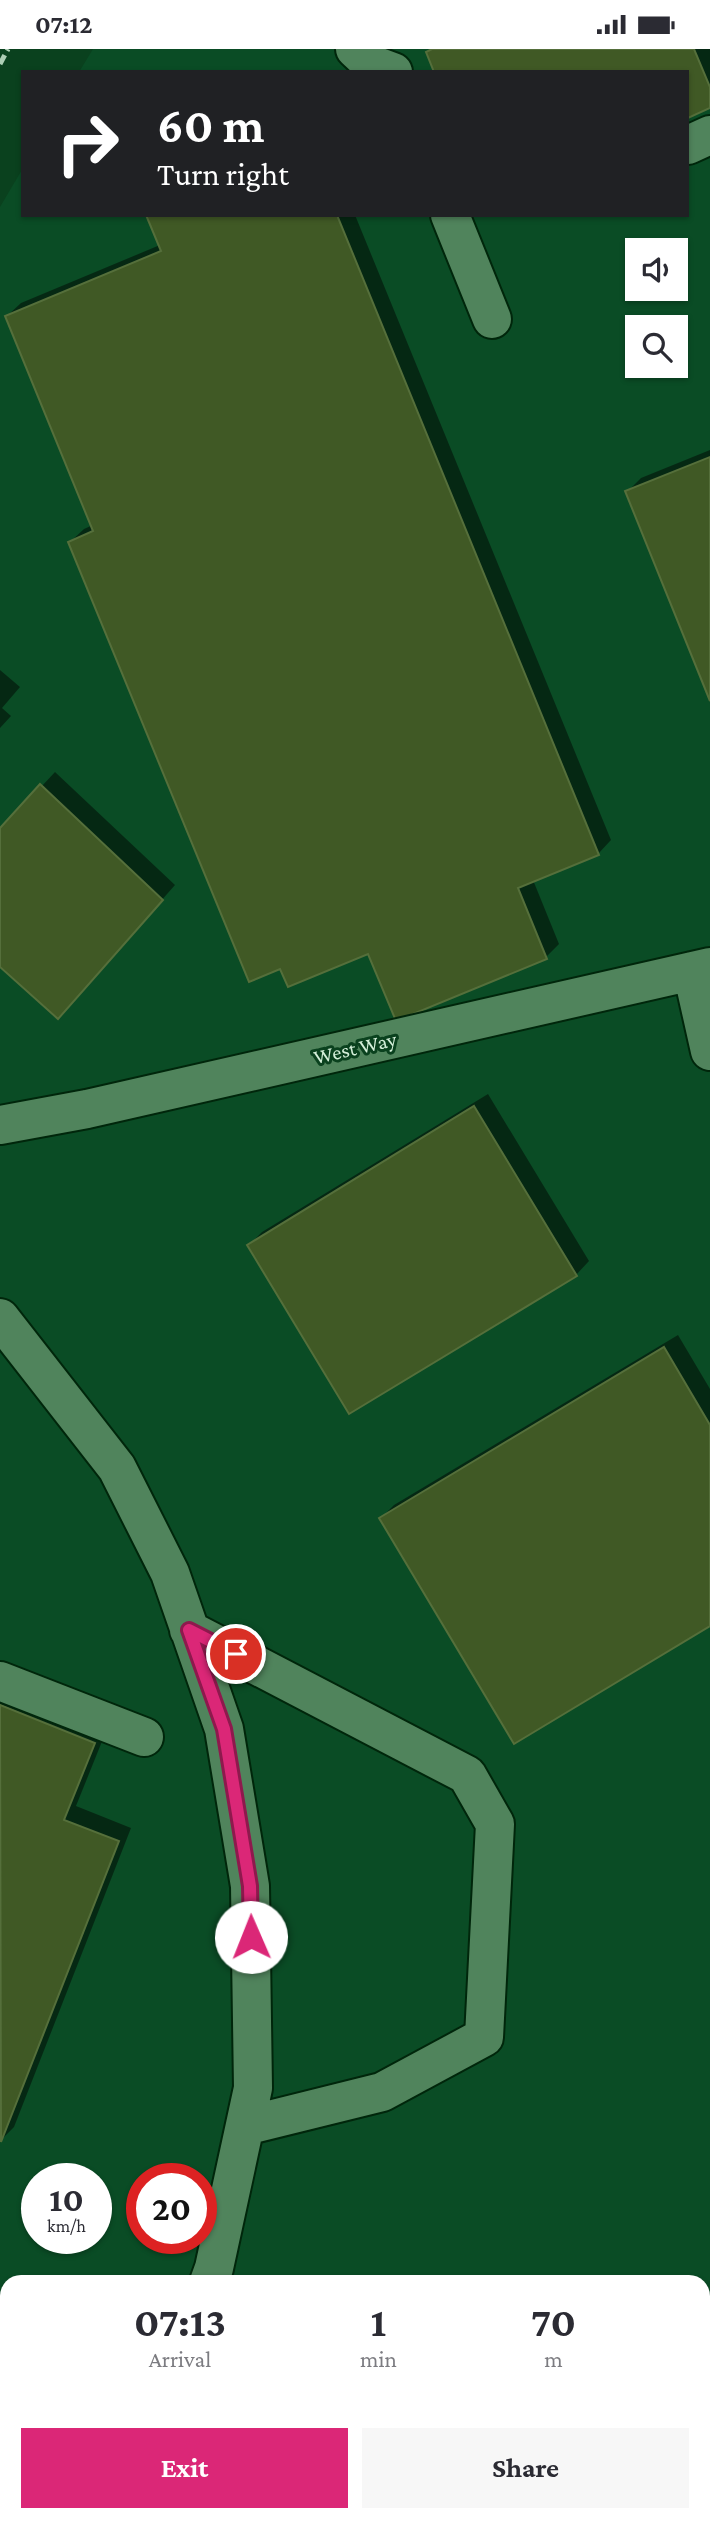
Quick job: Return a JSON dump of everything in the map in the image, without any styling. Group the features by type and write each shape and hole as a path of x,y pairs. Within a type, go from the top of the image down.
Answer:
{"lane":[{"path":"355,49 372,64 388,70"},
{"path":"689,145 710,135"},
{"path":"451,217 492,319"},
{"path":"701,969 710,1051"},
{"name":"West Way","path":"0,1125 100,1106 701,969"},
{"path":"0,1318 117,1468 170,1573 224,1729 250,1886 253,2088 211,2275"},
{"path":"189,1630 467,1775 495,1823 484,2037 382,2092 245,2126"},
{"path":"0,1681 144,1737"}],"shaded area":[{"path":"93,49 710,49 710,2275 0,2275 0,207 21,171 21,217 689,217 689,70 80,70"}],"building":[{"path":"432,49 694,49 710,87 710,108 689,118 689,70 433,70 426,52"},
{"path":"147,217 338,217 599,855 518,888 547,959 396,1021 368,954 288,987 280,969 249,982 68,542 93,531 5,316 161,251"},
{"path":"710,457 710,701 625,491"},
{"path":"40,784 163,900 58,1019 0,967 0,828"},
{"path":"474,1106 577,1276 349,1414 247,1245"},
{"path":"664,1347 710,1425 710,1626 514,1744 379,1518"},
{"path":"0,1705 95,1743 64,1820 119,1841 1,2142"}],"railway":[{"path":"0,64 8,49"}],"route":[{"path":"236,1654 189,1630 224,1729 250,1886 251,1937"}]}
